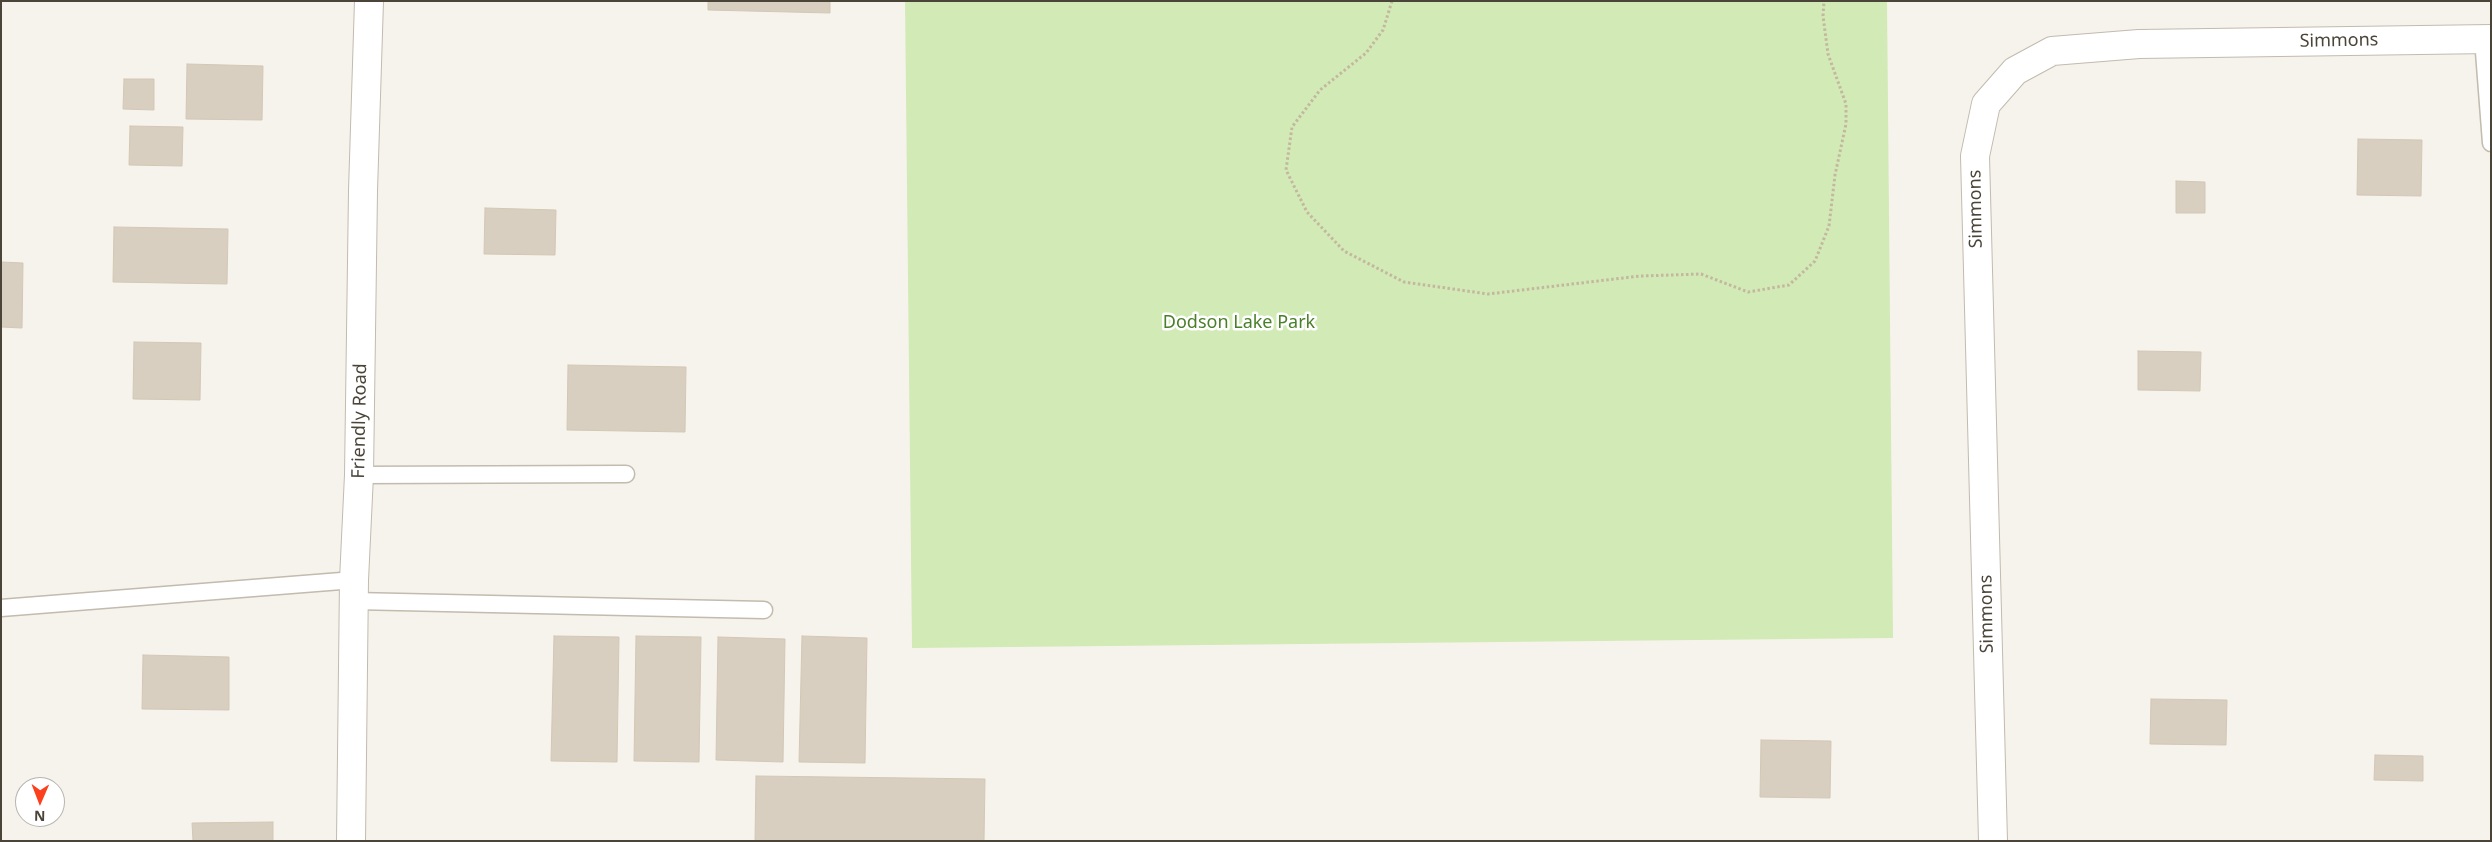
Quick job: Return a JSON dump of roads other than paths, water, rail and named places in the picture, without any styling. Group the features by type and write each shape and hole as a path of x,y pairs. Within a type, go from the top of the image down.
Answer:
{"street":[{"name":"Friendly Road","path":"351,841 354,591 359,474 363,191 370,1"},
{"name":"Simmons","path":"1993,841 1975,156 1986,104 2015,71 2052,51 2139,44 2487,39"}],"lane":[{"path":"2487,39 2491,143"},
{"path":"359,474 626,474"},
{"path":"1,608 354,591 764,610"}],"park label":[{"name":"Dodson Lake Park","path":"1239,323"}]}
